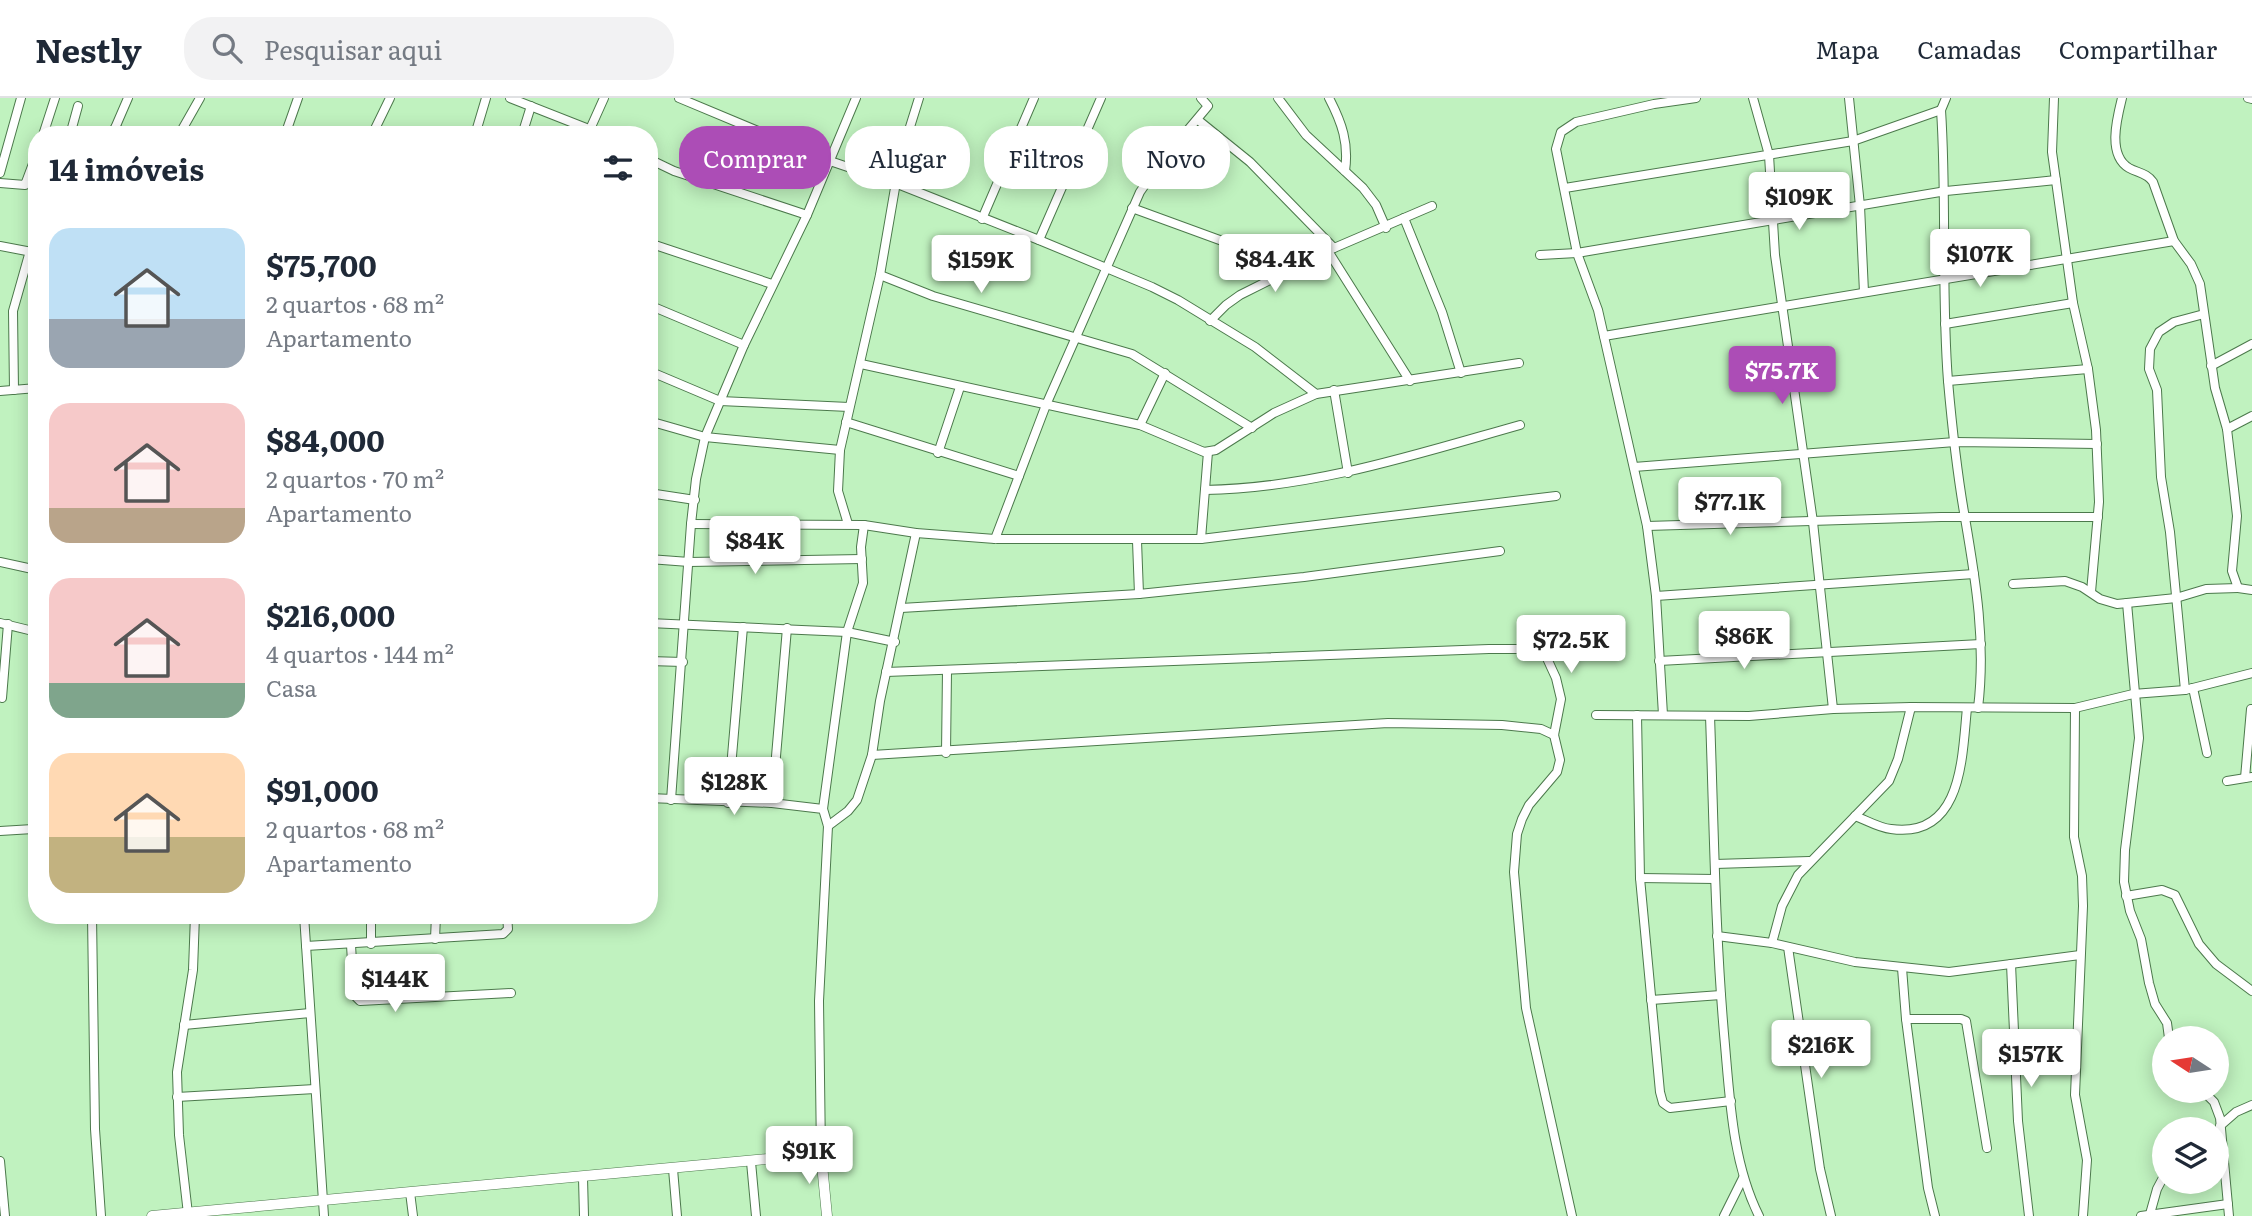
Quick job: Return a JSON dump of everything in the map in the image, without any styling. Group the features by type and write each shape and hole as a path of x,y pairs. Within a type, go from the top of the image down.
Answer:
{"street":[{"path":"0,173 2,150 21,98"},
{"path":"46,126 55,98"},
{"path":"116,126 128,98"},
{"path":"184,126 200,98"},
{"path":"288,126 298,98"},
{"path":"376,126 390,98"},
{"path":"478,126 486,98"},
{"path":"510,98 588,126"},
{"path":"591,126 604,98"},
{"path":"679,98 746,126"},
{"path":"831,159 856,98"},
{"path":"909,126 919,98"},
{"path":"982,219 1034,98"},
{"path":"1039,240 1101,98"},
{"path":"1201,98 1209,106"},
{"path":"995,539 1046,405 1132,208 1161,162 1215,98"},
{"path":"1278,98 1306,135 1371,198 1386,228"},
{"path":"1329,98 1342,122 1346,141 1345,171"},
{"path":"1663,715 1656,596 1647,526 1604,336 1591,287 1577,253 1556,149 1557,140 1568,126 1631,109 1696,98"},
{"path":"1753,98 1769,155 1781,305 1813,522 1833,709"},
{"path":"1849,98 1860,206 1864,292"},
{"path":"1947,98 1941,110 1946,191 1945,324 1955,442 1979,601 1981,643 1978,708"},
{"path":"2053,98 2051,139 2066,261 2088,369 2097,444 2098,517 2091,592"},
{"path":"2122,98 2116,135 2118,155 2126,166 2149,176 2154,182 2174,241 2191,264 2200,284 2211,366 2219,408 2227,429 2237,516 2232,571 2238,588"},
{"path":"72,126 78,106"},
{"path":"525,126 531,106"},
{"path":"1565,188 1853,141 1941,110"},
{"path":"1198,120 1250,162 1331,249 1410,381"},
{"path":"658,163 807,215"},
{"path":"0,183 25,185 28,177"},
{"path":"1540,255 1577,253 1946,191 2056,180"},
{"path":"671,800 691,524 696,479 705,437 744,345 818,189"},
{"path":"848,524 838,491 840,450 880,275 894,189"},
{"path":"910,189 1108,268 1178,300 1255,347 1316,394"},
{"path":"1210,321 1236,298 1278,276 1331,249 1386,228 1432,206"},
{"path":"1132,208 1236,246 1255,256 1278,276"},
{"path":"1404,218 1443,312 1461,373"},
{"path":"1604,336 2174,241"},
{"path":"0,246 28,251"},
{"path":"658,246 772,284"},
{"path":"14,390 11,341 13,311 28,267"},
{"path":"880,275 933,296 1132,354 1252,428"},
{"path":"1945,324 2073,303"},
{"path":"658,309 744,345"},
{"path":"2204,314 2159,332 2150,349 2149,369 2157,390 2161,477 2189,689 2207,753"},
{"path":"2211,366 2252,344"},
{"path":"861,364 1140,425 1208,452 1221,447 1274,413 1316,394 1519,363"},
{"path":"1948,381 2088,369"},
{"path":"1140,425 1165,373"},
{"path":"658,374 720,401 849,407"},
{"path":"938,453 960,387"},
{"path":"0,391 28,389"},
{"path":"1334,390 1348,473"},
{"path":"2227,429 2252,416"},
{"path":"846,422 938,453 1019,476"},
{"path":"658,424 705,437 840,450"},
{"path":"1205,490 1268,488 1348,473 1520,425"},
{"path":"1634,467 1955,442 2097,444"},
{"path":"1200,539 1208,452"},
{"path":"658,495 695,500"},
{"path":"691,524 848,524 995,539 1200,539 1556,496"},
{"path":"1647,526 1713,522 2098,517"},
{"path":"827,1216 821,1154 819,1001 828,826 823,809 847,632 863,583 864,525"},
{"path":"828,826 848,811 857,800 872,755 886,672 895,642 916,533"},
{"path":"1137,541 1139,594"},
{"path":"901,608 1139,594 1304,577 1500,551"},
{"path":"658,560 689,562 862,559"},
{"path":"0,562 28,568"},
{"path":"1656,596 1819,587 1974,574"},
{"path":"2012,583 2056,580 2091,592 2108,602 2127,603 2176,598 2206,589 2252,590"},
{"path":"2127,603 2139,738 2124,850 2126,896 2141,939 2155,1004 2167,1026"},
{"path":"2,698 4,623 28,630"},
{"path":"658,624 847,632 895,642"},
{"path":"728,803 743,627"},
{"path":"772,803 787,628"},
{"path":"1659,661 1981,643"},
{"path":"886,672 1526,649 1545,654 1556,678 1561,699 1554,735 1560,760 1557,772 1530,804 1522,819 1517,834 1514,872 1525,1008 1542,1073 1572,1216"},
{"path":"658,662 682,662"},
{"path":"946,752 947,671"},
{"path":"1596,715 1710,716 1911,707 2075,708 2133,694 2189,689 2252,673"},
{"path":"1772,943 1786,898 1809,861 1889,781 1898,759 1911,707"},
{"path":"1855,816 1898,830 1916,828 1930,822 1943,811 1959,778 1967,708"},
{"path":"2075,708 2074,837 2083,891 2075,1095 2087,1160 2083,1216"},
{"path":"2227,781 2248,777 2251,709"},
{"path":"1637,715 1640,878 1658,1080 1663,1103 1671,1108 1682,1109 1731,1101"},
{"path":"1710,716 1717,936 1731,1101 1743,1178 1759,1216"},
{"path":"872,755 1388,723 1502,725 1541,729 1554,735"},
{"path":"658,799 772,803 823,809"},
{"path":"0,831 28,830"},
{"path":"1715,864 1809,861"},
{"path":"1640,878 1715,879"},
{"path":"2126,896 2162,890 2175,895 2199,944 2216,964 2252,991"},
{"path":"92,924 95,1129 101,1216"},
{"path":"188,1214 177,1072 193,970 195,924"},
{"path":"305,924 324,1216"},
{"path":"371,944 372,924"},
{"path":"435,939 436,924"},
{"path":"306,946 503,934 508,929 508,924"},
{"path":"1717,936 1772,943 1902,968 1949,972 2080,955"},
{"path":"351,945 354,995 360,1001 511,993"},
{"path":"1788,947 1821,1169 1831,1216"},
{"path":"2011,964 2018,1121 2029,1216"},
{"path":"1902,968 1928,1188 1935,1216"},
{"path":"1651,1000 1721,995"},
{"path":"184,1025 310,1013"},
{"path":"1906,1019 1966,1021 1987,1148"},
{"path":"177,1097 315,1089"},
{"path":"2229,1118 2252,1105"},
{"path":"152,1216 821,1154"},
{"path":"0,1161 5,1216"},
{"path":"751,1161 756,1216"},
{"path":"673,1169 677,1216"},
{"path":"583,1178 584,1216"},
{"path":"1724,1216 1743,1178"},
{"path":"410,1192 413,1216"},
{"path":"2146,1215 2155,1194"},
{"path":"2227,1194 2229,1216"},
{"path":"2146,1215 2228,1204"}]}
